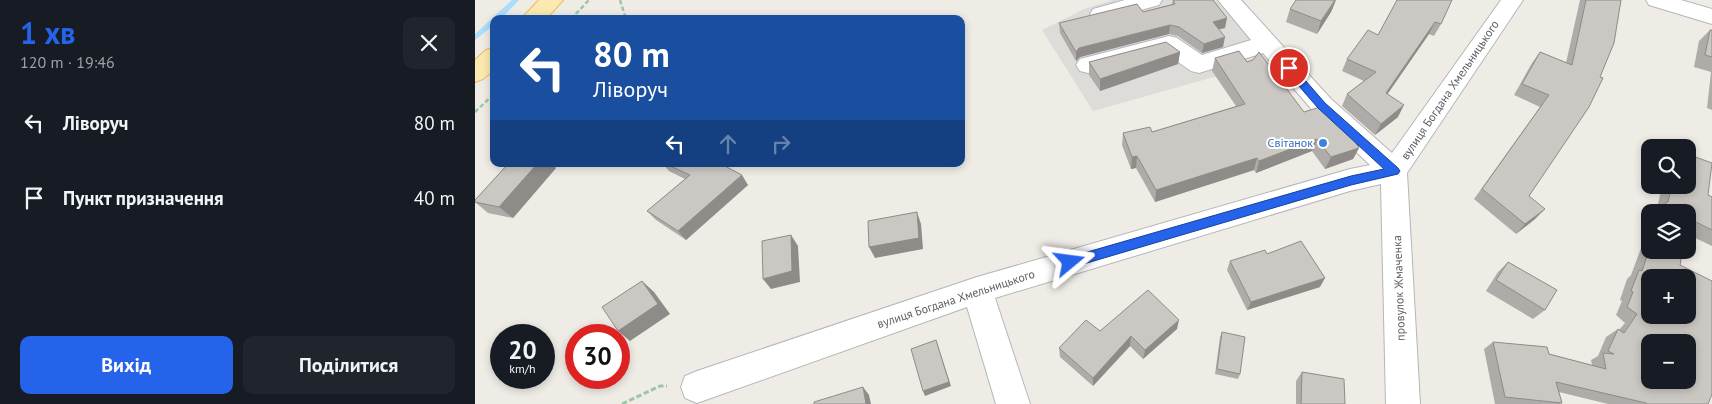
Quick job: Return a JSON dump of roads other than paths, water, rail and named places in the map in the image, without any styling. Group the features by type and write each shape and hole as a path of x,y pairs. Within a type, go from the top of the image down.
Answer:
{"main road":[{"path":"536,15 552,0"},
{"path":"475,73 490,60"}],"street":[{"path":"1094,16 1151,0"},
{"path":"1229,0 1322,105 1394,171"},
{"name":"вулиця Богдана Хмельницького","path":"697,387 977,290 1351,180 1394,171 1512,0"},
{"path":"1657,0 1712,17"},
{"path":"1088,65 1169,44 1199,65 1267,43"},
{"name":"провулок Жмаченка","path":"1394,171 1403,404"},
{"path":"977,290 1013,404"}],"waterway":[{"path":"500,15 516,0"},
{"path":"475,38 490,25"}],"place":[{"name":"Світанок","path":"1323,143"}]}
